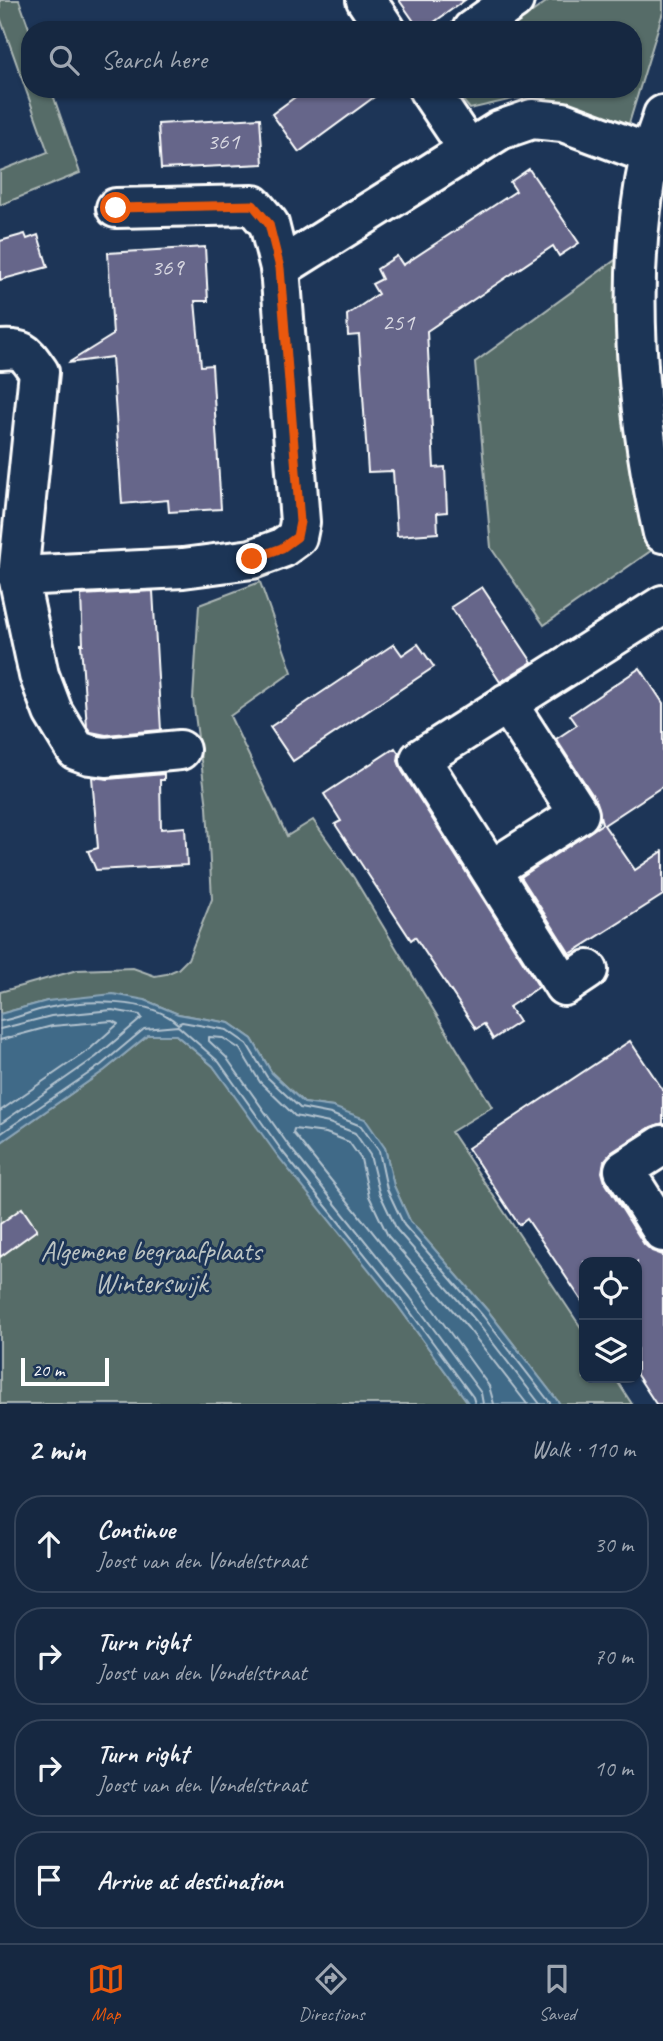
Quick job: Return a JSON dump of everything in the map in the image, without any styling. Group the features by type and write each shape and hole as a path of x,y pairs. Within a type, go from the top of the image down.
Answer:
{"street":[{"path":"366,0 380,21"},
{"path":"484,21 514,0"},
{"path":"434,98 469,150"},
{"path":"663,116 640,225 635,299 641,396 653,488 663,533"},
{"path":"280,268 500,130 532,119 563,122 656,157"},
{"path":"18,576 183,568 252,559 282,548 297,537 300,522 280,268 269,224 253,205 116,208"},
{"path":"0,350 15,349 25,352 39,372 18,576 39,676 53,712 76,750 90,755 106,757 180,750"},
{"path":"588,970 564,986 420,760 663,605"},
{"path":"491,870 579,814 507,703"},
{"path":"663,1145 624,1170 663,1232"}],"green space":[{"path":"0,0 19,0 26,21 21,21 21,76 0,17"},
{"path":"549,0 663,0 663,12 642,81 642,21 520,21"},
{"path":"29,98 54,98 80,173 0,205 0,171 48,152"},
{"path":"461,98 517,98 470,109"},
{"path":"517,98 637,98 627,130 551,101"},
{"path":"625,253 635,471 652,550 544,625 491,548 475,362"},
{"path":"260,582 292,672 230,716 287,836 313,820 354,878 492,1107 451,1132 579,1324 579,1383 618,1383 632,1404 560,1404 488,1311 410,1221 394,1186 385,1148 333,1107 304,1103 272,1073 252,1039 229,1023 178,1014 145,1000 47,1001 0,1014 0,992 77,970 133,968 155,976 178,969 188,959 212,899 207,807 193,699 199,605"},
{"name":"Algemene begraafplaats Winterswijk","path":"148,1035 176,1035 213,1066 398,1306 469,1404 0,1404 0,1143 105,1070"}],"water":[{"path":"113,994 145,1000 178,1014 229,1023 252,1039 272,1073 304,1103 333,1107 365,1119 385,1148 394,1186 410,1221 488,1311 560,1404 469,1404 398,1306 277,1155 213,1066 176,1035 148,1035 105,1070 0,1143 0,1014 47,1001"}],"building":[{"path":"399,0 465,0 436,21 414,21"},
{"path":"294,98 373,98 299,152 272,114"},
{"path":"260,118 263,164 161,169 158,124"},
{"path":"529,169 579,243 559,256 553,246 427,331 434,468 445,467 447,512 437,513 438,533 397,536 393,471 368,472 359,335 348,336 347,315 378,294 372,284 382,279 377,269 397,256 403,265 516,191 510,182"},
{"path":"25,234 27,239 38,235 48,267 0,280 0,241"},
{"path":"205,247 208,301 195,301 201,366 212,365 221,509 169,512 168,500 122,504 112,357 68,363 113,335 108,253"},
{"path":"482,587 532,662 500,682 451,607"},
{"path":"153,591 161,730 106,735 91,732 87,727 81,644 81,595"},
{"path":"394,644 402,655 418,644 434,667 293,761 270,727"},
{"path":"640,668 663,703 663,786 604,825 635,870 663,851 663,895 570,954 521,877 602,824 597,802 556,739 577,725 570,715"},
{"path":"395,748 402,771 539,987 509,1007 519,1022 493,1039 484,1024 476,1029 415,937 411,940 335,824 341,821 324,794"},
{"path":"164,774 164,780 160,780 161,829 185,827 187,865 96,870 88,851 98,848 92,777 108,779"},
{"path":"630,1041 663,1090 663,1123 651,1127 612,1152 604,1161 602,1172 605,1182 644,1244 663,1255 663,1404 656,1404 642,1383 642,1257 579,1257 579,1297 527,1219 519,1225 468,1148"},
{"path":"22,1208 37,1230 0,1257 0,1224"}],"route":[{"path":"116,208 253,205 269,224 280,268 300,522 297,537 282,548 252,559"}]}
